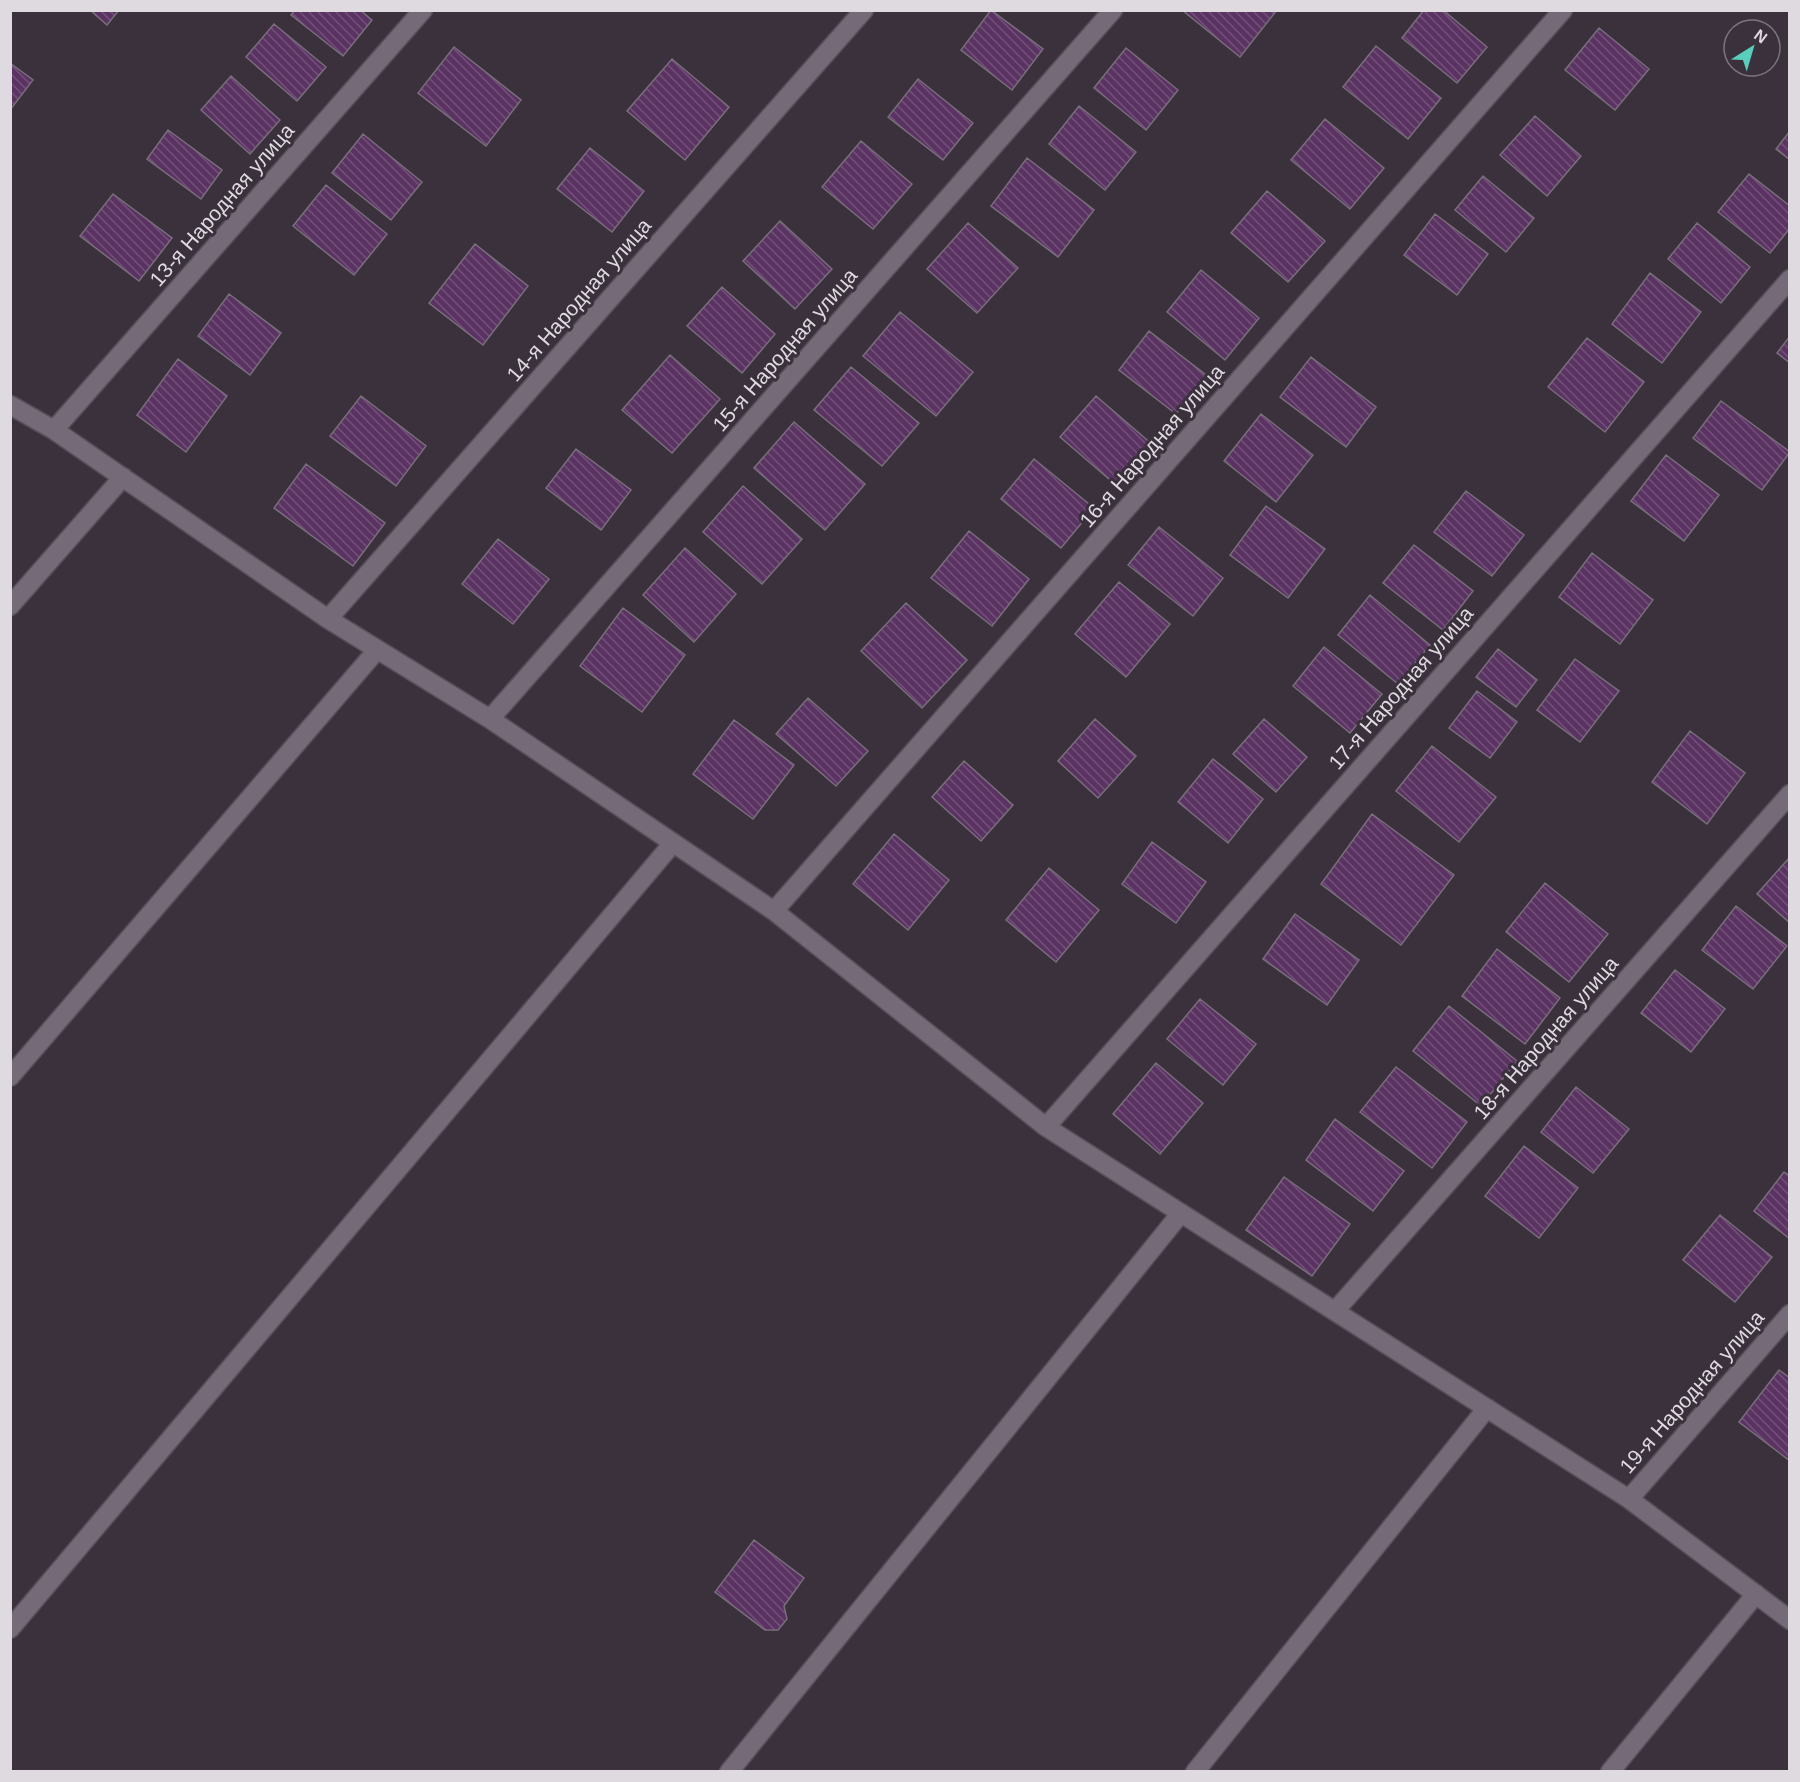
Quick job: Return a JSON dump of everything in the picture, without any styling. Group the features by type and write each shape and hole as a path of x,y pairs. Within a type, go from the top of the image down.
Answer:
{"street":[{"name":"13-я Народная улица","path":"54,430 423,10"},
{"name":"14-я Народная улица","path":"328,619 864,10"},
{"name":"15-я Народная улица","path":"490,719 1113,10"},
{"name":"16-я Народная улица","path":"774,911 1563,10"},
{"name":"17-я Народная улица","path":"1046,1126 1790,279"},
{"path":"10,405 54,430 328,619 490,719 774,911 1046,1126 1629,1499 1790,1620"},
{"path":"10,606 123,477"},
{"path":"10,1077 377,650"},
{"name":"18-я Народная улица","path":"1335,1311 1790,794"},
{"path":"10,1629 673,843"},
{"path":"729,1772 1181,1213"},
{"name":"19-я Народная улица","path":"1629,1499 1790,1314"},
{"path":"1195,1772 1487,1408"},
{"path":"1610,1772 1755,1594"}],"building":[{"path":"90,10 119,10 107,25"},
{"path":"295,10 360,10 372,20 343,56 291,15"},
{"path":"991,10 1043,49 1012,90 961,50"},
{"path":"1182,10 1277,10 1240,57"},
{"path":"1424,10 1443,10 1487,47 1457,83 1402,38"},
{"path":"274,24 326,67 297,101 246,57"},
{"path":"1599,28 1649,69 1615,110 1565,70"},
{"path":"1376,46 1441,98 1408,139 1343,87"},
{"path":"454,47 521,100 486,146 418,93"},
{"path":"1126,48 1178,90 1146,130 1094,88"},
{"path":"672,59 729,107 685,160 627,111"},
{"path":"10,63 33,80 10,110"},
{"path":"231,76 280,120 250,154 201,110"},
{"path":"918,79 973,123 943,160 888,117"},
{"path":"1079,106 1136,152 1105,190 1049,144"},
{"path":"1535,116 1581,156 1547,196 1500,155"},
{"path":"1325,119 1384,168 1350,209 1291,160"},
{"path":"168,130 222,170 201,199 147,159"},
{"path":"1790,131 1790,160 1776,149"},
{"path":"363,134 422,182 391,220 332,173"},
{"path":"861,141 912,184 873,229 822,187"},
{"path":"590,148 644,191 612,232 557,189"},
{"path":"1027,158 1094,210 1058,257 991,206"},
{"path":"1749,174 1790,206 1790,228 1770,253 1718,212"},
{"path":"1483,176 1534,218 1506,252 1455,210"},
{"path":"326,185 387,234 354,275 293,226"},
{"path":"1267,191 1325,241 1288,282 1231,233"},
{"path":"113,194 172,238 139,281 80,236"},
{"path":"1435,214 1488,254 1457,295 1404,255"},
{"path":"780,221 832,269 795,309 743,261"},
{"path":"968,223 1018,268 977,313 927,269"},
{"path":"1697,223 1750,267 1721,303 1668,259"},
{"path":"475,244 528,286 483,345 429,303"},
{"path":"1201,270 1259,318 1225,360 1167,312"},
{"path":"1650,273 1701,312 1662,363 1612,324"},
{"path":"722,287 775,334 742,373 687,326"},
{"path":"229,294 281,333 250,375 198,336"},
{"path":"900,312 973,372 936,416 863,356"},
{"path":"1149,331 1206,375 1176,414 1119,370"},
{"path":"1790,336 1790,363 1777,353"},
{"path":"1587,338 1644,382 1605,432 1548,387"},
{"path":"670,355 720,399 672,453 622,410"},
{"path":"1311,357 1376,407 1346,447 1280,397"},
{"path":"178,359 227,396 186,452 137,415"},
{"path":"851,367 919,423 882,466 814,410"},
{"path":"361,396 426,446 396,486 330,436"},
{"path":"1096,396 1153,445 1117,486 1060,437"},
{"path":"1721,401 1790,452 1762,490 1693,438"},
{"path":"1261,414 1313,455 1276,502 1224,461"},
{"path":"794,422 865,484 825,530 754,468"},
{"path":"576,449 631,490 601,530 546,488"},
{"path":"1666,455 1719,495 1684,541 1631,501"},
{"path":"1034,459 1094,508 1061,548 1001,499"},
{"path":"306,464 385,523 353,566 274,508"},
{"path":"743,486 802,539 762,584 703,532"},
{"path":"1466,491 1524,535 1492,576 1434,532"},
{"path":"1266,506 1325,549 1288,598 1230,555"},
{"path":"1159,527 1223,578 1193,616 1128,565"},
{"path":"969,531 1029,579 992,626 931,578"},
{"path":"498,539 549,579 513,624 462,584"},
{"path":"1414,545 1473,591 1443,630 1383,583"},
{"path":"685,548 736,594 694,642 643,595"},
{"path":"1592,553 1653,600 1620,644 1559,597"},
{"path":"1119,582 1170,624 1126,677 1075,634"},
{"path":"1370,595 1430,645 1398,684 1338,635"},
{"path":"906,603 967,660 922,708 861,651"},
{"path":"623,608 685,655 642,712 580,666"},
{"path":"1324,647 1382,694 1350,733 1293,686"},
{"path":"1498,649 1537,680 1516,707 1476,677"},
{"path":"1575,659 1619,691 1580,742 1537,710"},
{"path":"1477,691 1517,722 1490,758 1449,728"},
{"path":"808,698 868,751 836,786 776,734"},
{"path":"1095,719 1136,756 1098,798 1058,761"},
{"path":"1264,719 1307,757 1276,792 1233,754"},
{"path":"734,720 794,765 753,819 693,774"},
{"path":"1690,731 1745,773 1707,824 1652,782"},
{"path":"1432,746 1496,797 1459,842 1396,791"},
{"path":"1213,759 1263,799 1228,843 1178,802"},
{"path":"964,761 1013,805 981,841 932,797"},
{"path":"1372,814 1454,875 1401,945 1321,884"},
{"path":"894,834 949,880 908,930 853,884"},
{"path":"1152,842 1206,882 1176,923 1122,884"},
{"path":"1790,857 1790,923 1757,894"},
{"path":"1049,868 1099,910 1056,962 1006,920"},
{"path":"1545,883 1608,934 1569,982 1506,932"},
{"path":"1736,906 1787,946 1753,989 1702,950"},
{"path":"1295,914 1359,960 1327,1005 1263,959"},
{"path":"1497,949 1560,998 1525,1044 1462,996"},
{"path":"1675,970 1725,1009 1691,1052 1641,1013"},
{"path":"1200,999 1256,1044 1223,1085 1167,1039"},
{"path":"1449,1006 1517,1061 1481,1106 1413,1051"},
{"path":"1156,1063 1203,1103 1160,1154 1113,1114"},
{"path":"1396,1067 1467,1122 1432,1168 1360,1112"},
{"path":"1576,1087 1629,1129 1593,1173 1541,1132"},
{"path":"1335,1119 1404,1171 1373,1211 1306,1160"},
{"path":"1524,1146 1578,1188 1539,1238 1485,1196"},
{"path":"1784,1172 1790,1176 1790,1239 1754,1211"},
{"path":"1284,1177 1350,1224 1312,1276 1246,1230"},
{"path":"1720,1215 1772,1257 1735,1302 1683,1260"},
{"path":"1779,1370 1790,1378 1790,1461 1739,1422"},
{"path":"754,1540 804,1578 784,1606 787,1619 778,1630 765,1630 715,1592"}]}
